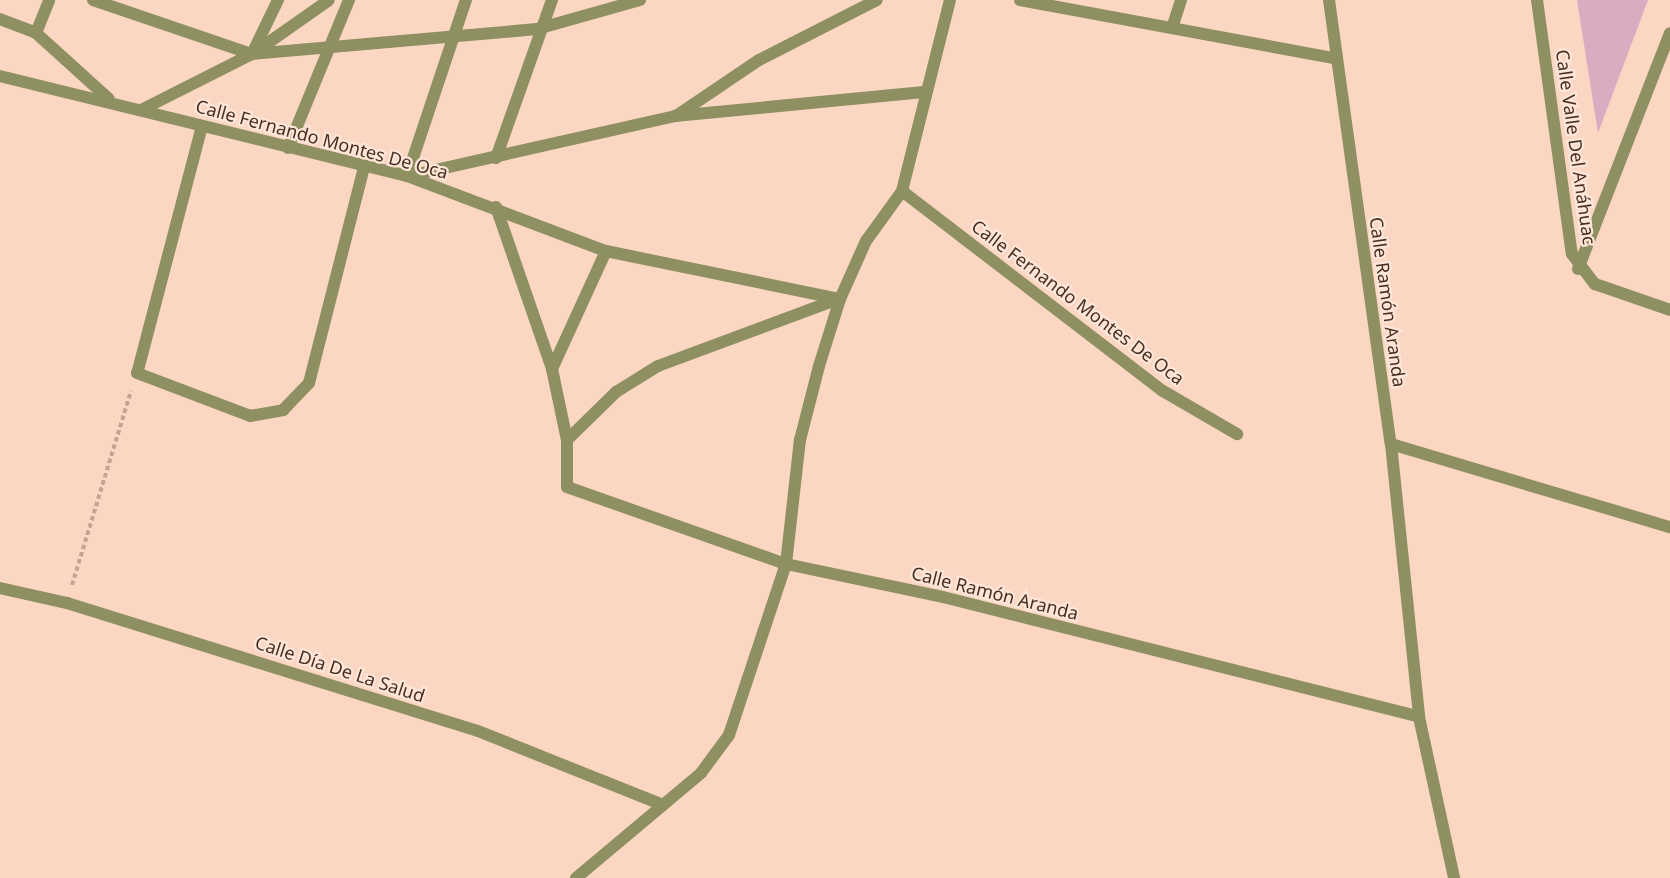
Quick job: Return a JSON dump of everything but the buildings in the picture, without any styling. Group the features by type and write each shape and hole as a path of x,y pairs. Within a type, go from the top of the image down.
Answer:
{"street":[{"path":"36,33 49,0"},
{"path":"93,0 252,54 329,45 453,40 537,29 640,0"},
{"path":"252,54 278,0"},
{"path":"141,110 252,54 329,0"},
{"path":"288,148 349,0"},
{"path":"407,176 466,0"},
{"path":"496,158 537,29 552,0"},
{"path":"675,116 759,60 878,0"},
{"path":"576,878 701,772 729,735 786,564 801,440 840,299 866,241 902,191 924,92 950,0"},
{"path":"1020,0 1337,59"},
{"path":"1172,27 1181,0"},
{"name":"Calle Ramón Aranda","path":"1329,0 1391,444 1419,717 1454,878"},
{"name":"Calle Valle Del Anáhuac","path":"1537,0 1568,240 1578,269 1595,284 1670,310"},
{"path":"0,19 36,33 111,100"},
{"path":"1578,269 1670,33"},
{"name":"Calle Fernando Montes De Oca","path":"0,76 111,100 141,110 364,168 407,176 496,207 606,251 840,299"},
{"path":"407,176 496,158 675,116 924,92"},
{"path":"202,126 137,373 250,416 270,415 296,401 309,383 364,168"},
{"name":"Calle Fernando Montes De Oca","path":"902,191 1163,390 1237,434"},
{"path":"496,207 552,369 567,440"},
{"path":"552,369 606,251"},
{"path":"567,440 616,392 658,366 840,299"},
{"name":"Calle Ramón Aranda","path":"567,440 567,487 786,564 944,597 1419,717"},
{"path":"1391,444 1670,526"},
{"name":"Calle Día De La Salud","path":"0,589 67,603 478,731 663,805"}],"path":[{"path":"67,603 137,373"}],"shaded area":[{"path":"1577,0 1648,0 1598,133"}]}
